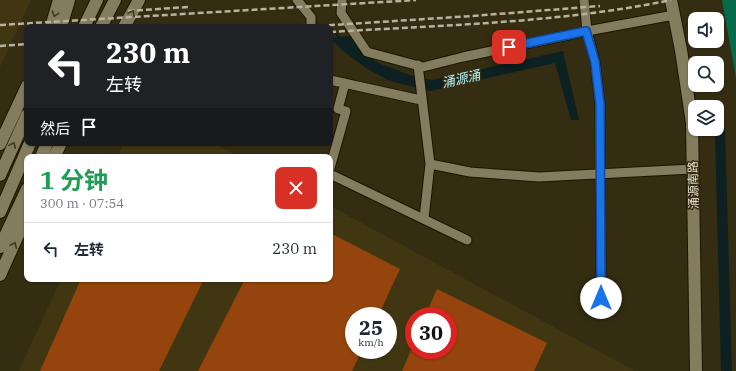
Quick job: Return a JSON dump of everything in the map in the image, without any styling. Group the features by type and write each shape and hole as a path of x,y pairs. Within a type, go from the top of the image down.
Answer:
{"main road":[{"path":"52,24 59,0"},
{"path":"62,24 69,0"},
{"path":"85,24 97,0"},
{"path":"103,24 115,0"},
{"path":"126,24 139,0"},
{"name":"涌源南路","path":"671,0 681,50 692,123 696,371"},
{"path":"676,0 693,82 694,100"},
{"path":"0,144 24,92"},
{"path":"0,175 24,122"},
{"name":"涌源南路","path":"696,136 703,371"},
{"path":"0,212 24,157"},
{"path":"0,247 24,195"},
{"path":"0,275 24,222"}],"street":[{"path":"298,0 311,17 311,24"},
{"path":"342,0 341,13 367,52 418,70 424,67 463,57 586,31 674,15"},
{"path":"584,0 586,31 595,62 600,104 601,298"},
{"path":"418,70 430,164 424,218"},
{"path":"333,81 421,96"},
{"path":"333,157 346,111 338,109 344,83"},
{"path":"430,164 470,172 539,177 692,169"},
{"path":"333,175 468,240"}],"shaded area":[{"path":"0,0 31,0 0,67"},
{"path":"123,146 219,146 234,154 119,154"},
{"path":"333,208 635,371 19,371 60,282 333,282"}],"green space":[{"path":"722,0 736,0 736,78"}],"water":[{"path":"349,36 376,62 412,76 432,80 563,51 579,120 571,120 555,63 430,91 390,81 366,68 343,51 333,41 333,38"},
{"path":"724,127 732,371 721,371 715,136 724,136"}],"building":[{"path":"333,235 400,269 382,307 345,307 345,359 358,359 352,371 198,371 243,282 333,282"},
{"path":"80,282 203,282 159,371 40,371"},
{"path":"437,289 547,343 534,371 402,371 407,359 457,359 457,307 429,307"}],"waterway":[{"name":"涌源涌","path":"336,34 341,39"}],"railway":[{"path":"0,25 416,0"},
{"path":"333,32 501,22 587,14 671,0"},
{"path":"333,25 600,6"},
{"path":"128,11 188,7"},
{"path":"0,46 24,44"}],"route":[{"path":"509,47 586,31 595,62 600,104 601,298"}]}
